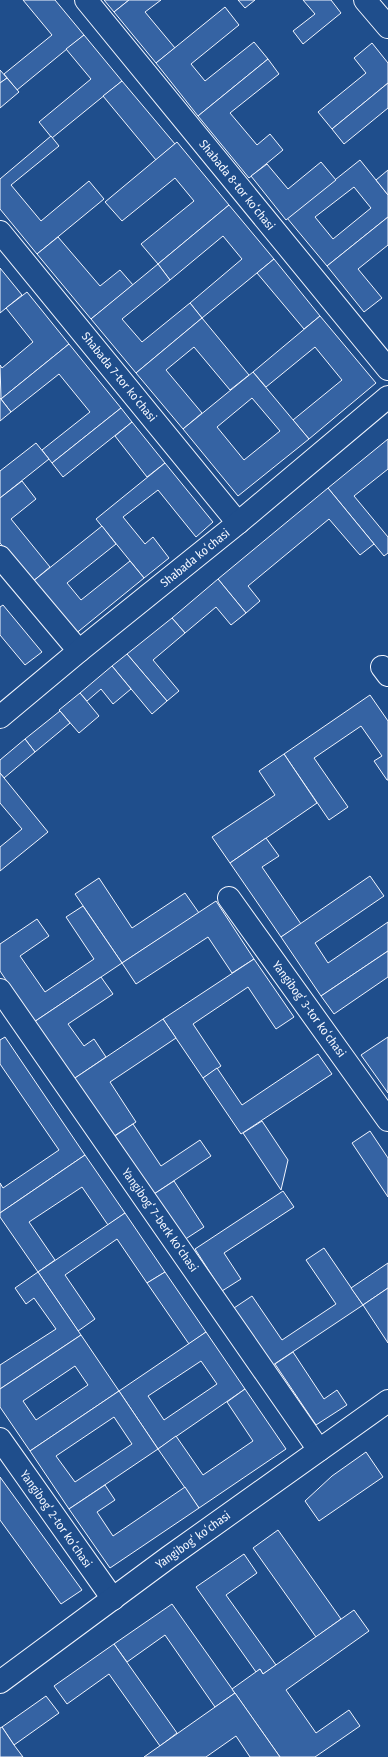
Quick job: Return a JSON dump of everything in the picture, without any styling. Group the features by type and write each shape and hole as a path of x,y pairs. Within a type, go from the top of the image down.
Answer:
{"street":[{"name":"Shabada 8-tor koʻchasi","path":"86,0 388,369"},
{"path":"365,0 388,27"},
{"name":"Shabada 7-tor koʻchasi","path":"0,232 238,523"},
{"name":"Shabada koʻchasi","path":"0,717 238,523 388,397"},
{"path":"0,558 80,651"},
{"name":"Yangibogʻ 3-tor koʻchasi","path":"230,898 388,1120"},
{"name":"Yangibogʻ 7-berk koʻchasi","path":"0,990 319,1450"},
{"name":"Yangibogʻ koʻchasi","path":"0,1682 388,1400"},
{"name":"Yangibogʻ 2-tor koʻchasi","path":"0,1439 113,1599"}],"building":[{"path":"23,0 55,0 84,35 17,90 4,74 52,35"},
{"path":"104,0 129,0 114,12"},
{"path":"129,0 161,0 145,12 175,48 156,63 114,12"},
{"path":"238,0 255,0 245,8"},
{"path":"303,0 331,0 341,13 303,44 293,31 315,14"},
{"path":"225,7 239,25 191,64 205,81 254,42 268,59 198,116 156,63"},
{"path":"84,35 122,81 52,138 39,122 91,79 66,49"},
{"path":"372,43 388,63 388,83 332,129 318,112 366,73 354,58"},
{"path":"268,59 279,74 230,113 257,145 270,134 283,150 249,178 198,116"},
{"path":"0,70 7,78 0,83"},
{"path":"7,78 19,92 0,108 0,83"},
{"path":"122,81 175,144 156,160 103,96"},
{"path":"388,83 388,108 344,144 332,129"},
{"path":"51,136 59,146 11,185 41,221 89,181 104,199 37,254 0,209 0,179"},
{"path":"177,142 229,205 158,264 141,244 194,201 175,178 122,221 105,202"},
{"path":"360,160 388,195 388,217 327,266 287,218","holes":["354,187 371,208 333,239 315,217"]},
{"path":"321,162 336,180 286,220 251,176 267,164 288,189"},
{"path":"388,170 388,195 376,180"},
{"path":"229,205 274,259 202,318 190,303 242,259 223,236 170,280 158,264"},
{"path":"388,217 388,245 358,269 382,298 364,312 327,266"},
{"path":"58,237 100,286 120,270 133,285 91,319 37,254"},
{"path":"274,259 320,316 304,329 257,273"},
{"path":"158,264 170,280 122,319 142,342 190,303 202,318 136,373 91,319"},
{"path":"0,268 22,295 0,313"},
{"path":"27,292 69,344 1,399 0,365 2,368 33,342 6,308"},
{"path":"320,316 376,383 309,439 293,420 342,380 315,347 266,387 253,372"},
{"path":"202,318 249,375 230,390 194,347 166,370 202,413 183,429 136,373"},
{"path":"69,344 121,408 52,463 42,450 90,412 59,374 11,412 1,399"},
{"path":"253,372 309,439 238,496 183,429","holes":["252,398 280,431 244,460 217,427"]},
{"path":"0,398 11,412 0,421"},
{"path":"121,408 132,422 63,477 52,463"},
{"path":"132,422 165,463 147,477 115,436"},
{"path":"388,439 388,469 354,496 388,537 388,553 384,556 328,488"},
{"path":"36,443 49,459 0,498 0,471"},
{"path":"165,463 213,522 196,537 158,490 123,517 145,544 153,537 169,558 144,578 96,519"},
{"path":"22,481 36,499 11,519 50,567 32,582 0,543 0,498"},
{"path":"328,488 374,544 360,555 329,519 248,586 260,601 246,613 218,579"},
{"path":"102,526 116,544 67,583 81,600 130,561 144,578 74,635 32,582"},
{"path":"218,579 246,613 231,625 216,607 185,633 172,618"},
{"path":"3,605 42,652 25,665 0,635 0,607"},
{"path":"172,618 185,633 153,660 179,691 167,701 127,654"},
{"path":"127,654 167,701 152,714 112,666"},
{"path":"112,666 131,689 113,704 101,689 87,701 80,693"},
{"path":"80,693 99,716 79,733 59,710"},
{"path":"370,695 388,721 388,780 374,761 382,756 361,726 314,758 348,807 329,820 284,754"},
{"path":"60,711 70,723 35,752 25,739"},
{"path":"25,739 35,752 4,778 0,773 0,760"},
{"path":"284,754 317,803 230,863 212,837 275,795 259,771"},
{"path":"0,773 48,832 0,871 0,847 22,829 0,803"},
{"path":"266,838 279,856 262,867 301,924 281,937 230,863"},
{"path":"370,876 384,896 315,943 328,963 388,922 388,951 321,996 281,937"},
{"path":"99,878 132,928 185,893 199,913 122,963 75,894"},
{"path":"216,901 254,959 232,973 208,937 136,984 122,963"},
{"path":"83,906 122,963 34,1022 0,971 0,944 37,919 49,936 20,956 45,992 94,959 66,917"},
{"path":"388,951 388,977 334,1014 321,996"},
{"path":"254,959 294,1017 276,1029 248,987 193,1024 221,1066 203,1078 163,1019"},
{"path":"101,977 113,994 68,1024 84,1046 94,1039 106,1057 72,1080 34,1022"},
{"path":"163,1019 176,1038 110,1082 136,1122 111,1138 72,1080"},
{"path":"5,1037 85,1155 0,1213 0,1183 3,1188 59,1150 0,1064 0,1040"},
{"path":"388,1037 388,1093 361,1055"},
{"path":"318,1054 332,1074 241,1134 203,1078 217,1068 242,1105"},
{"path":"262,1121 288,1160 281,1190 243,1133"},
{"path":"133,1124 161,1166 200,1140 211,1156 154,1194 115,1136"},
{"path":"370,1131 388,1158 388,1197 352,1143"},
{"path":"85,1155 125,1213 108,1225 82,1187 29,1222 55,1260 38,1272 0,1217 0,1213"},
{"path":"174,1181 204,1227 184,1240 154,1194"},
{"path":"283,1191 294,1207 224,1253 241,1279 222,1291 195,1249"},
{"path":"125,1213 165,1272 147,1283 117,1239 65,1275 95,1319 78,1331 38,1272"},
{"path":"324,1248 363,1305 273,1365 234,1308 252,1296 282,1340 336,1304 306,1260"},
{"path":"388,1263 388,1288 363,1305 351,1288"},
{"path":"38,1272 81,1335 0,1389 0,1365 56,1329 34,1298 26,1304 15,1288"},
{"path":"165,1272 206,1332 189,1344 147,1283"},
{"path":"388,1288 388,1343 363,1305"},
{"path":"206,1332 245,1389 158,1449 119,1391","holes":["201,1361 217,1384 164,1420 148,1396"]},
{"path":"81,1335 119,1391 30,1451 0,1407 0,1389","holes":["75,1366 88,1385 36,1420 23,1401"]},
{"path":"293,1352 324,1399 337,1390 347,1405 316,1425 275,1364"},
{"path":"245,1389 286,1449 199,1508 158,1449 176,1436 203,1475 253,1441 227,1402"},
{"path":"119,1391 158,1449 69,1509 30,1451","holes":["114,1417 132,1444 75,1482 56,1456"]},
{"path":"366,1452 383,1477 319,1521 305,1501 332,1476"},
{"path":"0,1477 82,1590 61,1604 0,1520"},
{"path":"105,1485 115,1500 97,1512 113,1536 185,1487 199,1508 110,1568 69,1509"},
{"path":"278,1530 341,1619 316,1637 253,1548"},
{"path":"244,1554 257,1573 226,1595 276,1665 263,1674 260,1669 256,1672 196,1587"},
{"path":"172,1604 235,1693 215,1707 165,1635 127,1662 114,1644"},
{"path":"354,1610 369,1631 286,1690 316,1733 349,1710 360,1726 315,1757 280,1757 232,1689 260,1669 263,1674"},
{"path":"114,1644 177,1733 160,1746 109,1674 67,1704 54,1686"},
{"path":"235,1693 280,1757 250,1757 236,1736 206,1757 144,1757"},
{"path":"46,1696 59,1713 14,1745 2,1727"},
{"path":"2,1727 23,1757 0,1757 0,1728"}]}
